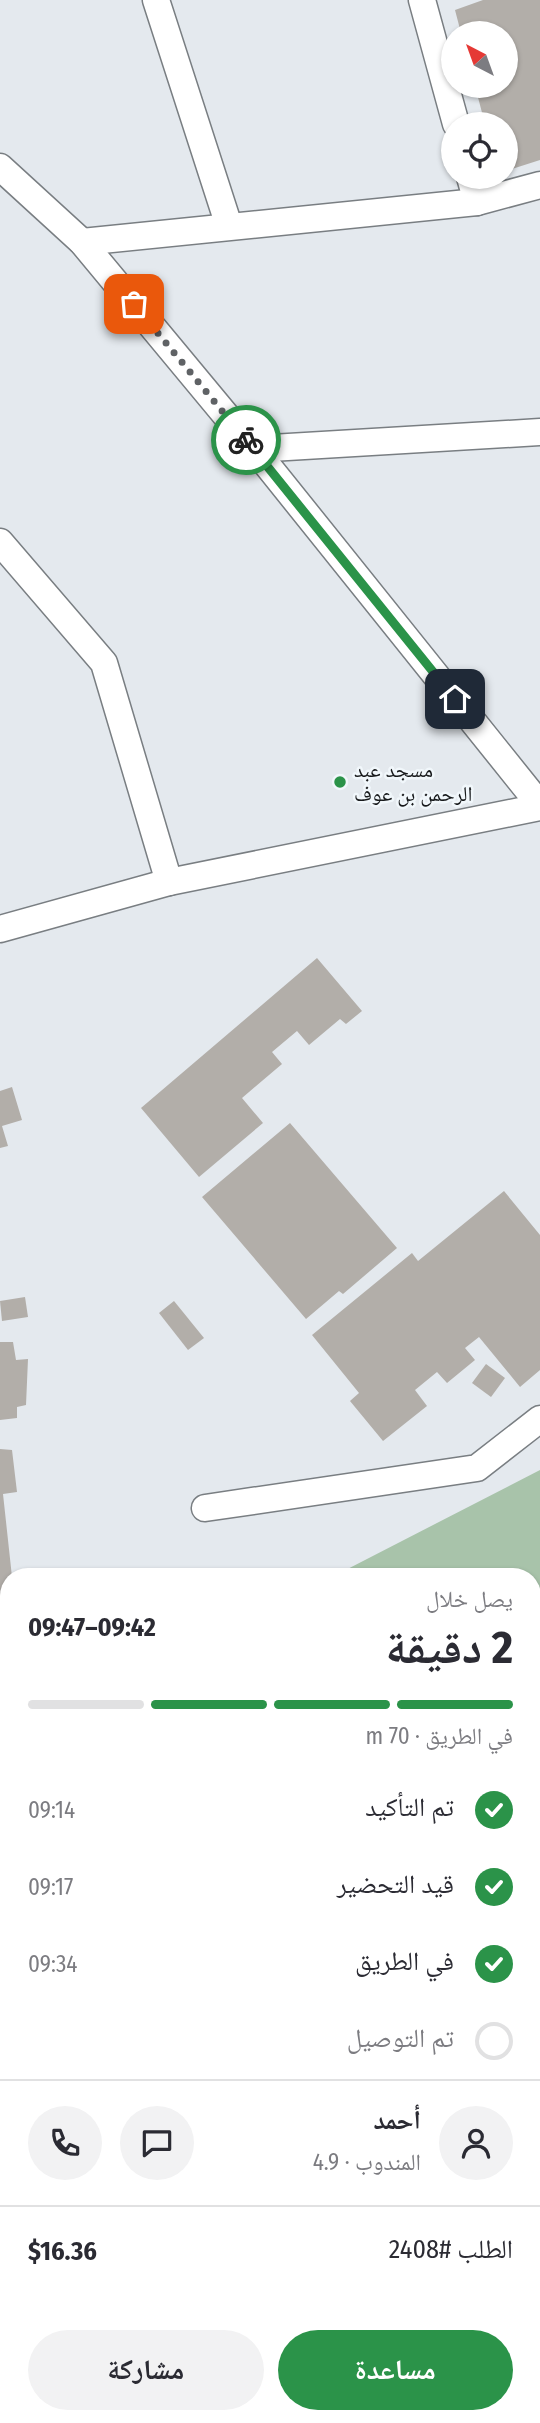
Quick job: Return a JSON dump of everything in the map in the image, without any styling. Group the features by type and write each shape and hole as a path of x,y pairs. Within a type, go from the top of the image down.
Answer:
{"street":[{"path":"156,0 229,226"},
{"path":"422,0 453,112"},
{"path":"0,167 82,242 254,449 540,806 169,882 0,929"},
{"path":"518,186 540,184"},
{"path":"82,242 229,226 473,189"},
{"path":"254,449 540,432"},
{"path":"0,542 104,663 169,882"},
{"path":"205,1508 477,1468 540,1419"}],"green space":[{"path":"540,1470 540,1568 349,1568"}],"building":[{"path":"483,0 540,0 540,160 518,167 518,112 482,112 478,98 518,98 518,21 458,21 455,10"},
{"path":"317,958 362,1011 346,1024 340,1019 309,1045 297,1031 272,1052 282,1064 242,1098 263,1123 199,1177 141,1108"},
{"path":"12,1087 22,1120 2,1126 8,1146 0,1148 0,1091"},
{"path":"290,1123 397,1248 343,1294 339,1291 306,1319 202,1197"},
{"path":"504,1191 540,1235 540,1370 520,1387 479,1337 465,1348 475,1360 447,1383 437,1372 415,1390 427,1406 383,1441 350,1401 359,1393 312,1335 412,1253 418,1261"},
{"path":"25,1297 28,1317 2,1321 0,1301"},
{"path":"174,1301 204,1338 188,1350 159,1313"},
{"path":"0,1342 13,1342 16,1360 28,1359 26,1405 17,1407 17,1418 0,1420"},
{"path":"486,1364 505,1378 491,1397 472,1383"},
{"path":"0,1449 12,1450 17,1492 3,1494 11,1568 0,1568"}],"way so far":[{"path":"134,304 246,440"}],"place":[{"name":"مسجد عبد الرحمن بن عوف","path":"340,782"}],"route":[{"path":"246,440 455,699"}]}
